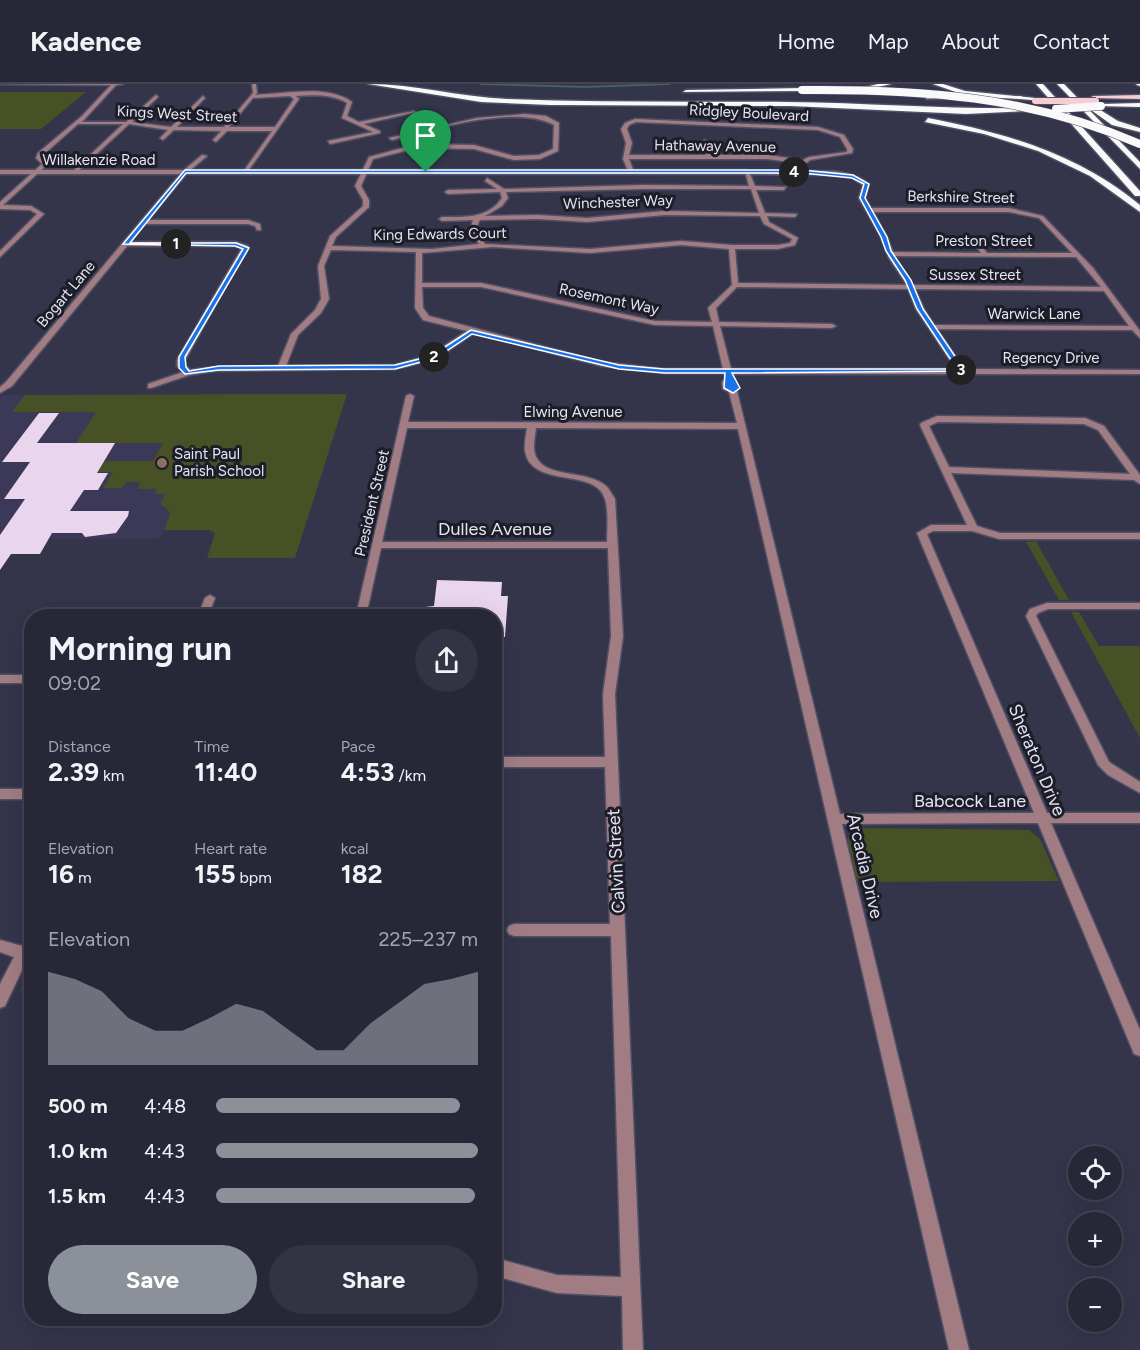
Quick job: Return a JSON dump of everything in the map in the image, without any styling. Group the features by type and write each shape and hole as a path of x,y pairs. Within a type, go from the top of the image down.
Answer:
{"highway":[{"path":"370,84 481,100 550,103 741,104 966,112 1042,110 1097,102 1140,101"},
{"path":"387,84 520,96 932,99"},
{"path":"398,84 459,91 537,93"},
{"path":"707,97 827,93 888,84"},
{"path":"916,84 932,99"},
{"path":"936,84 971,94 1033,99"},
{"path":"1060,84 1140,167"},
{"path":"1067,84 1108,119 1140,130"},
{"path":"1035,86 1074,123 1140,196"},
{"path":"675,92 892,90 991,100 1071,118 1140,144"},
{"path":"442,94 545,99 932,99"},
{"path":"741,104 891,114 960,126 1027,144 1095,174 1119,190 1140,209"}],"main road":[{"path":"932,99 1033,99 1097,102"}],"street":[{"path":"0,84 122,84"},
{"path":"216,140 255,92 254,84"},
{"path":"0,206 45,164 39,155 76,123 114,85"},
{"path":"251,97 314,94 347,99 350,102 344,116 409,147"},
{"path":"246,172 296,100 292,95"},
{"path":"75,171 156,96"},
{"path":"163,138 203,97"},
{"path":"360,123 414,112"},
{"path":"281,368 296,334 323,302 326,290 321,268 328,248 337,231 366,207 366,200 358,186 373,157 409,147 469,147 506,157 540,157 556,150 557,124 542,118 484,116 392,138"},
{"name":"Ridgley Boulevard","path":"631,172 626,157 629,143 624,127 630,120 823,129 841,135 850,150 841,156 803,162"},
{"name":"Kings West Street","path":"76,123 127,123 173,128 276,129"},
{"path":"330,142 378,132"},
{"path":"705,142 709,158"},
{"path":"774,158 777,147"},
{"name":"Bogart Lane","path":"0,391 9,384 185,172 204,156"},
{"name":"Hathaway Avenue","path":"626,157 774,158 803,162"},
{"path":"802,172 800,165 803,162"},
{"name":"Willakenzie Road","path":"0,172 802,172 845,174 866,184 862,198 868,210"},
{"path":"488,172 487,180 492,186 500,189"},
{"path":"747,172 769,225 793,236 795,240 793,244 801,246"},
{"path":"448,192 644,187 784,188"},
{"path":"482,245 472,230 478,217 504,201 500,189"},
{"path":"0,206 27,207 41,214 0,255"},
{"path":"868,210 884,237 890,254 912,288 920,309 961,371"},
{"name":"Berkshire Street","path":"868,210 1025,212 1045,220 1054,234 1078,255 1106,289 1140,336"},
{"name":"Winchester Way","path":"442,219 478,217 587,220 665,213 795,215"},
{"path":"144,222 243,222 255,223 260,226 259,229"},
{"path":"975,240 985,255"},
{"name":"King Edwards Court","path":"328,248 419,251 482,245 579,251 685,243 732,247 778,247 793,244"},
{"path":"126,244 245,245 246,249 182,357 180,364 188,373"},
{"path":"732,247 735,285"},
{"name":"Regency Drive","path":"419,251 419,308 423,316 471,332 619,367 730,380 961,371 1140,372"},
{"name":"Preston Street","path":"890,254 1078,255"},
{"name":"Rosemont Way","path":"419,285 481,285 648,322 831,326"},
{"name":"Sussex Street","path":"735,285 1106,289"},
{"name":"Arcadia Drive","path":"735,285 713,306 716,325 836,819 959,1350"},
{"name":"Warwick Lane","path":"934,327 1135,328"},
{"path":"151,386 188,373 215,369 402,366 433,357 471,332"},
{"name":"President Street","path":"363,609 410,396"},
{"path":"1138,479 1101,428 1093,423 1072,420 928,421 924,427 974,528 996,536 1140,536"},
{"name":"Elwing Avenue","path":"405,425 741,426"},
{"name":"Calvin Street","path":"532,425 530,453 536,464 553,472 590,479 607,493 617,636 609,694 633,1350"},
{"path":"946,470 1138,479"},
{"name":"Sheraton Drive","path":"974,528 931,528 922,533 1140,1049"},
{"name":"Dulles Avenue","path":"378,545 612,545"},
{"path":"206,609 210,598"},
{"path":"1140,606 1047,606 1034,610 1031,616 1102,761 1112,772 1140,788"},
{"path":"0,679 24,679"},
{"path":"502,762 611,762"},
{"path":"0,794 24,794"},
{"name":"Babcock Lane","path":"836,819 1140,818"},
{"path":"514,930 619,930"},
{"path":"0,946 24,950"},
{"path":"0,1001 24,960"},
{"path":"502,1269 557,1284 630,1287"}],"shaded area":[{"name":"Saint Paul Parish School","path":"347,394 295,558 207,558 216,535 209,530 164,530 159,539 0,539 0,397 3,395"}],"green space":[{"path":"0,92 86,92 41,129 0,129"},
{"name":"Saint Paul Parish School","path":"347,394 295,558 207,558 215,533 209,530 164,530 170,514 160,504 165,494 154,494 157,489 138,489 140,482 126,482 122,488 103,488 113,472 98,472 104,461 153,461 163,443 76,443 96,412 12,412 25,395"},
{"path":"1036,541 1069,600 1059,600 1026,542"},
{"path":"1071,612 1079,612 1099,646 1140,646 1140,738"},
{"path":"861,828 1029,830 1040,839 1059,881 865,882 856,877 847,840 853,830"}],"building":[{"path":"39,413 59,413 37,443 115,443 97,473 108,473 98,490 84,490 70,511 129,511 128,516 116,533 85,537 82,533 52,533 40,554 11,554 0,570 0,535 25,499 4,499 30,462 2,462"},
{"path":"437,580 502,582 501,596 508,596 505,637 502,637 502,609 406,609 434,606"}],"waterway":[{"path":"481,84 585,87 669,84"}],"place":[{"name":"Saint Paul Parish School","path":"162,463"}],"route":[{"path":"426,172 185,172 126,244 236,244 244,245 246,248 182,357 180,364 183,368 188,373 219,368 395,367 433,357 471,332 619,367 664,371 728,371 730,379 735,382 736,388 733,392 727,388 726,382 730,379 728,371 961,371 943,340 920,309 908,280 888,251 884,237 862,198 867,188 866,184 853,176 802,172 426,172"}]}
